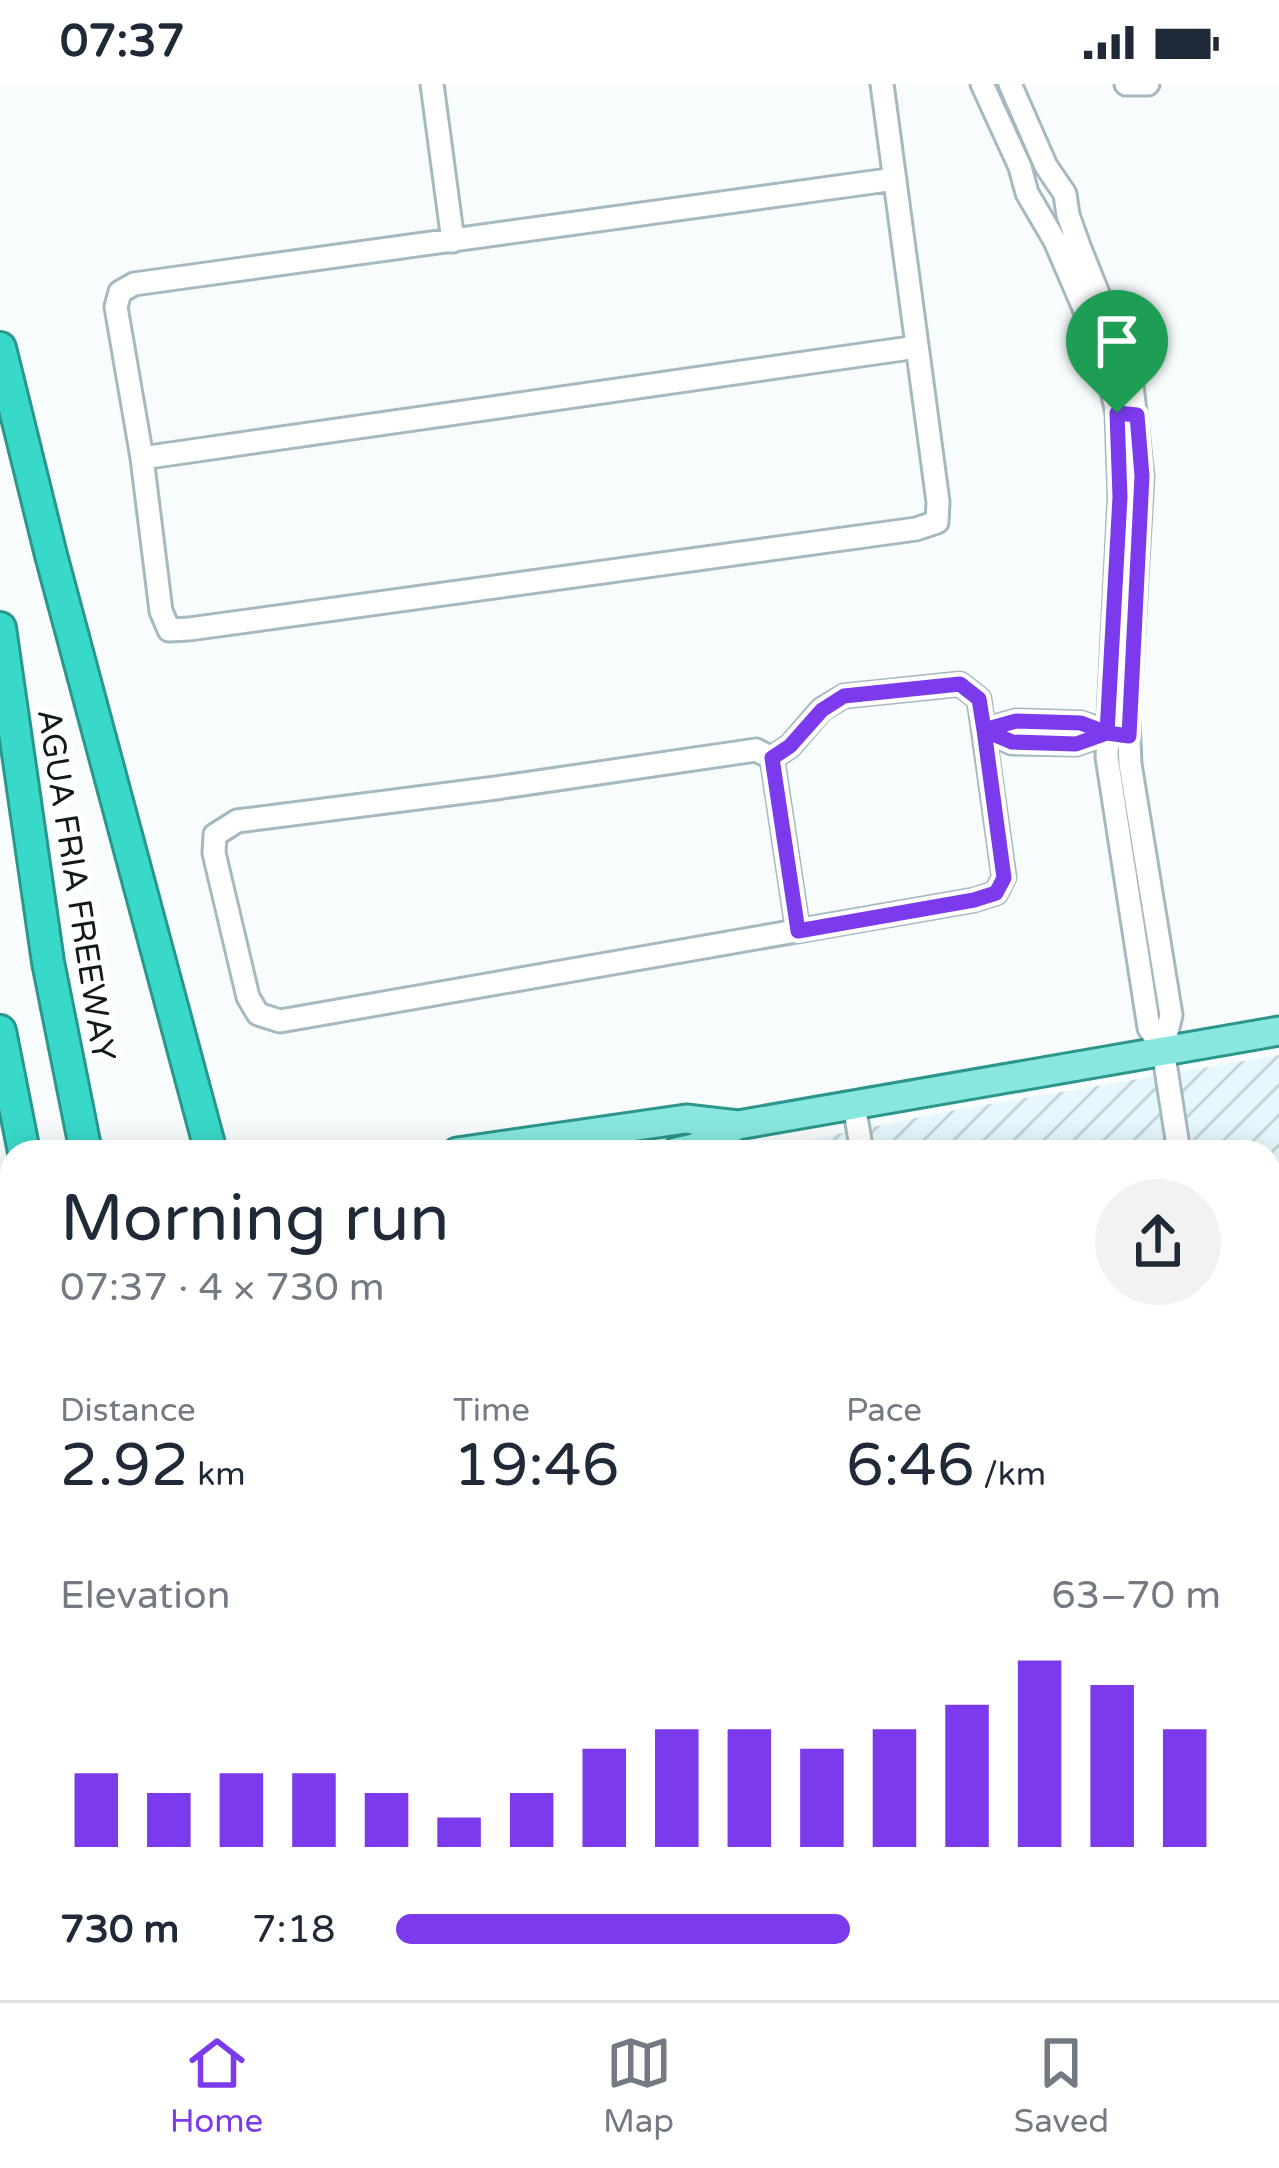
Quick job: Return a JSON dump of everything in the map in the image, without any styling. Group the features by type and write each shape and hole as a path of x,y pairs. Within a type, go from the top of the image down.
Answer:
{"highway":[{"path":"0,348 208,1140"},
{"name":"AGUA FRIA FREEWAY","path":"0,628 48,962 84,1140"},
{"path":"0,1030 22,1140"}],"main road":[{"path":"540,1140 686,1119 738,1125 1279,1031"},
{"path":"709,1140 738,1125"}],"street":[{"path":"432,84 452,241"},
{"path":"883,84 938,502 937,522 916,529 169,630 160,611 142,458 116,307 120,292 134,284 895,178"},
{"path":"982,84 1127,414"},
{"path":"1010,84 1046,166 1065,194 1079,246 1132,376 1120,463 1118,735 1112,799 1149,1028 1163,1050 1177,1140"},
{"path":"1126,84 1148,84"},
{"path":"1024,183 1046,166"},
{"path":"142,458 917,347"},
{"path":"960,684 979,699 1004,878 996,893 280,1022 258,1014 248,997 214,853 215,835 237,821 756,750 772,758 790,746 822,710 844,696 960,684"},
{"path":"984,730 1016,721 1081,723 1118,735"},
{"path":"772,758 798,931"},
{"path":"854,1106 860,1140"}],"shaded area":[{"path":"1279,1055 1279,1140 809,1140"}],"route":[{"path":"1117,413 1120,497 1107,733 1081,723 1016,721 984,730 1004,878 996,893 798,931 772,758 790,746 822,710 844,696 960,684 979,699 984,730 1012,742 1076,744 1107,733 1129,736 1142,476 1137,415 1117,413"}]}
